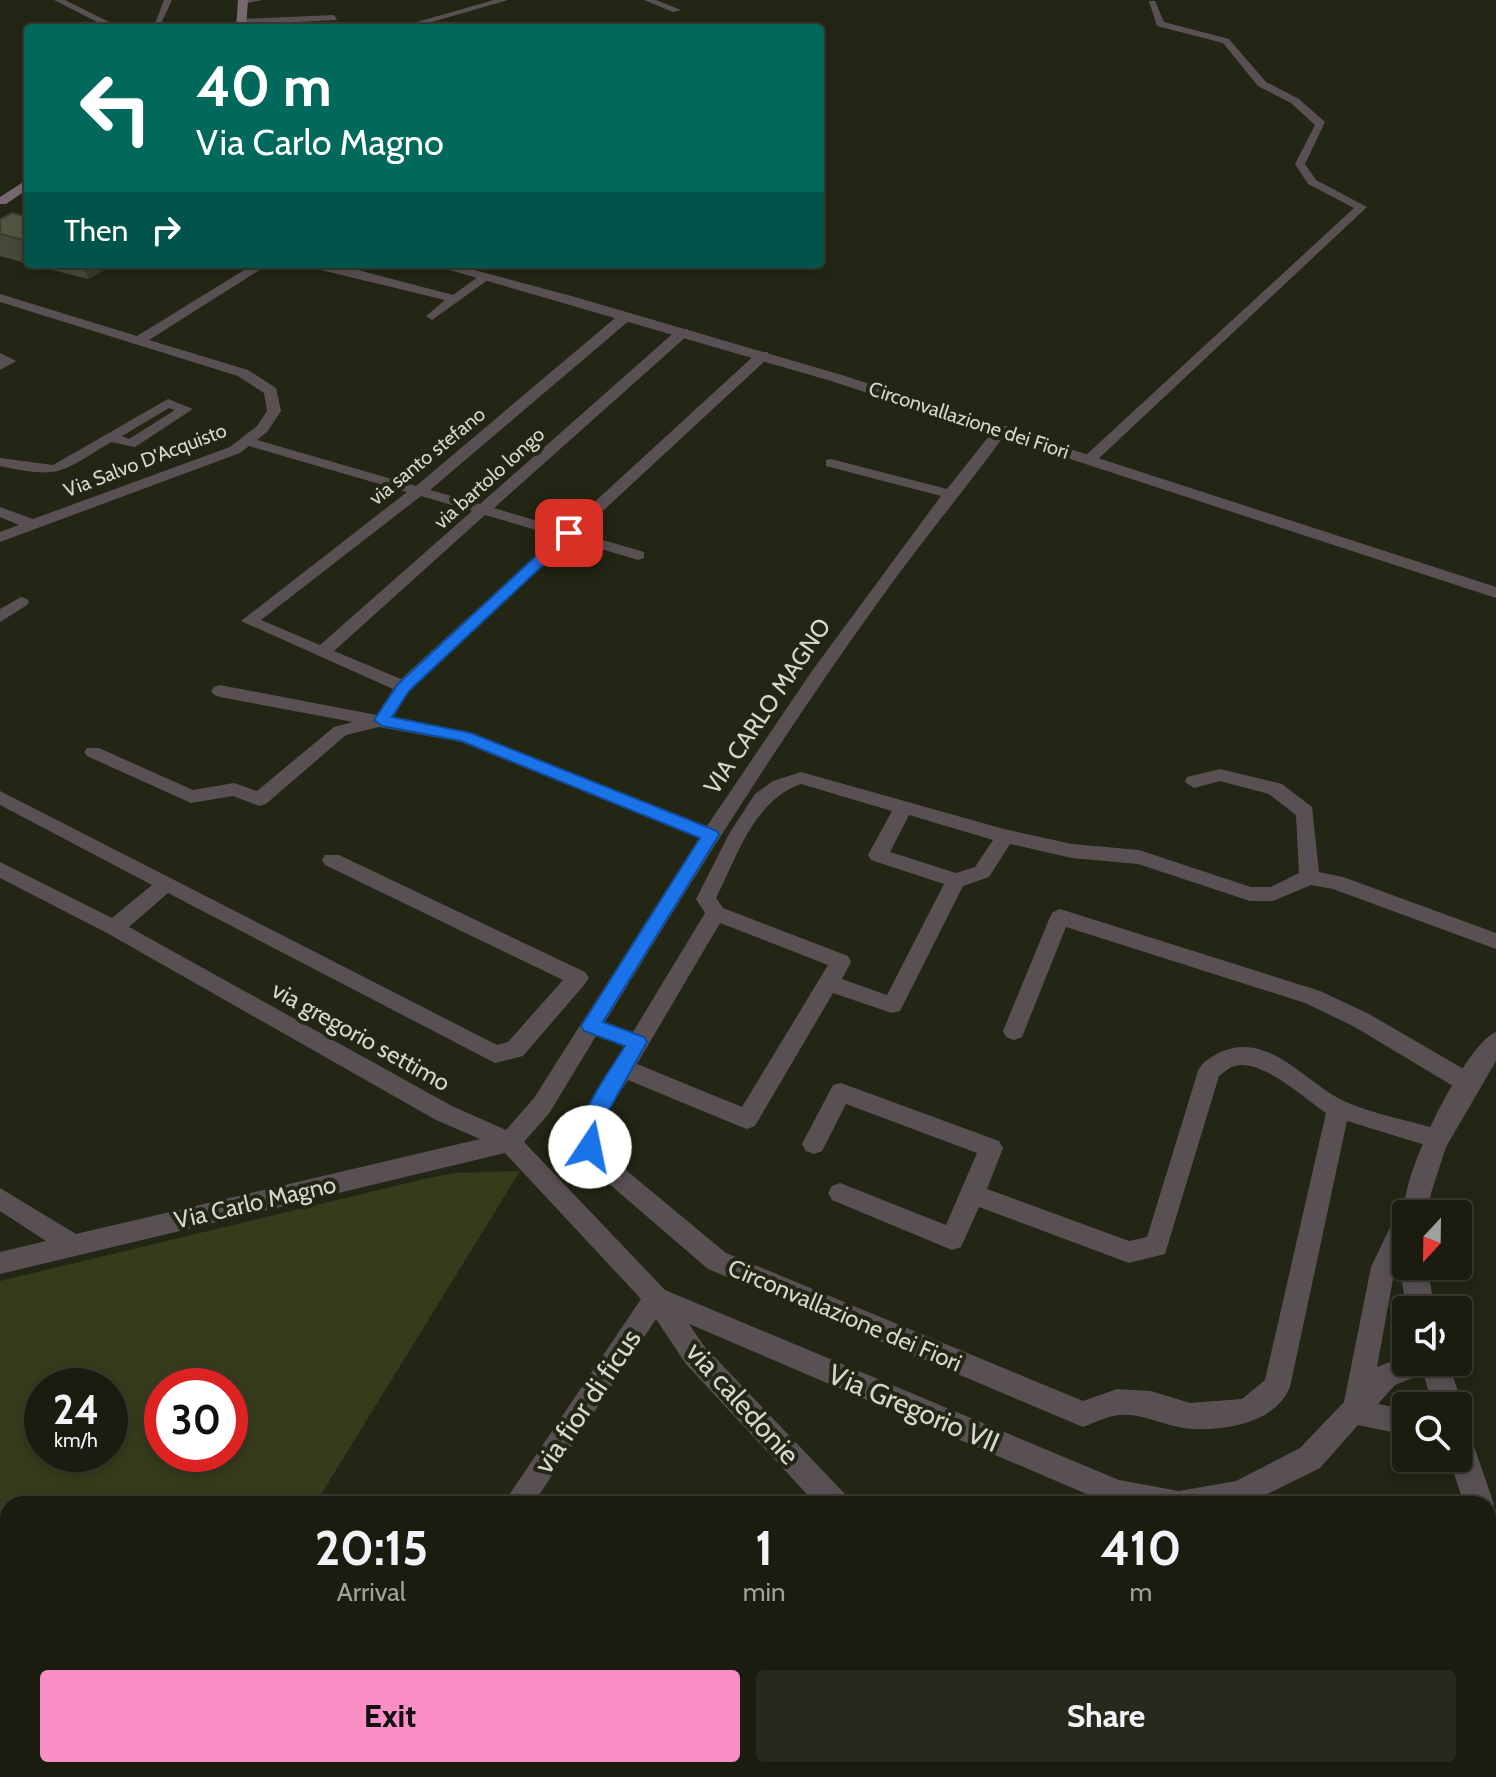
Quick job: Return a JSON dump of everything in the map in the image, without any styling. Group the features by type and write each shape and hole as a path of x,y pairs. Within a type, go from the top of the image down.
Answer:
{"main road":[{"path":"241,24 243,0"},
{"path":"1,202 24,186"},
{"path":"1,202 24,192"}],"street":[{"path":"58,0 108,24"},
{"path":"158,24 168,0"},
{"path":"243,0 258,0"},
{"path":"416,24 504,0"},
{"path":"648,0 676,10"},
{"path":"1090,459 1361,207 1312,182 1300,164 1321,124 1295,101 1262,84 1226,41 1160,24 1152,3"},
{"path":"264,24 334,18"},
{"path":"138,341 257,268"},
{"path":"329,268 455,299"},
{"name":"Circonvallazione dei Fiori","path":"451,268 763,355 1002,429 1496,593"},
{"path":"432,316 486,277"},
{"name":"Via Salvo D'Acquisto","path":"0,537 235,450 262,429 274,411 271,391 243,373 4,302"},
{"name":"via santo stefano","path":"321,653 249,621 420,490 626,316"},
{"name":"via bartolo longo","path":"321,653 683,332"},
{"path":"93,752 191,797 234,789 259,799 340,731 382,720 403,687 763,355"},
{"path":"0,357 9,361 0,366"},
{"name":"VIA CARLO MAGNO","path":"510,1142 542,1105 728,807 860,612 1002,429"},
{"path":"0,462 56,469 110,437"},
{"path":"247,441 638,555"},
{"path":"831,463 950,494"},
{"path":"0,481 22,467"},
{"path":"0,512 31,524"},
{"path":"0,617 21,602"},
{"path":"321,653 403,687"},
{"path":"220,691 465,737 710,835"},
{"path":"1194,782 1220,775 1275,789 1305,812 1309,877 1364,892 1496,941"},
{"name":"Circonvallazione dei Fiori","path":"1309,877 1273,894 1250,894 1139,857 1072,851 1004,836 801,778 779,785 763,797 706,899 716,913 590,1123 590,1147 601,1163 717,1261 1083,1414 1117,1402 1151,1404 1190,1416 1247,1411 1277,1387 1338,1109"},
{"path":"0,797 495,1054 515,1050 578,978"},
{"path":"728,807 753,813"},
{"path":"904,807 878,855 956,880 974,879 987,870 1004,836"},
{"path":"332,860 612,992"},
{"name":"via gregorio settimo","path":"0,869 114,928 444,1113 510,1142 656,1298"},
{"path":"829,983 892,1005 956,880"},
{"path":"114,928 166,884"},
{"path":"622,1068 747,1119 841,962 716,913"},
{"path":"1014,1031 1060,917 1312,997 1361,1020 1466,1082"},
{"path":"591,1026 637,1042"},
{"path":"1417,1200 1438,1139 1466,1082 1496,1042"},
{"path":"973,1194 1129,1252 1156,1246 1209,1071 1231,1056 1253,1058 1286,1071 1338,1109 1438,1139"},
{"path":"814,1144 841,1092 991,1148 952,1239 840,1193"},
{"name":"Via Carlo Magno","path":"0,1263 510,1142"},
{"path":"0,1198 72,1245"},
{"path":"1392,1250 1383,1267 1355,1412 1392,1419"},
{"name":"via fior di ficus","path":"522,1496 656,1298"},
{"name":"via caledonie","path":"656,1298 695,1355 827,1496"},
{"name":"Via Gregorio VII","path":"656,1298 1119,1494 1131,1496"},
{"name":"Via Gregorio VII","path":"1247,1496 1310,1458 1386,1376 1392,1374"},
{"path":"1468,1472 1476,1496"}],"green space":[{"path":"520,1171 320,1496 0,1496 0,1281 424,1179 455,1173"}],"building":[{"path":"12,213 24,216 24,240 0,234 0,219"}],"route":[{"path":"569,533 403,687 382,720 465,737 710,835 591,1026 637,1042 590,1123 590,1147"}]}
